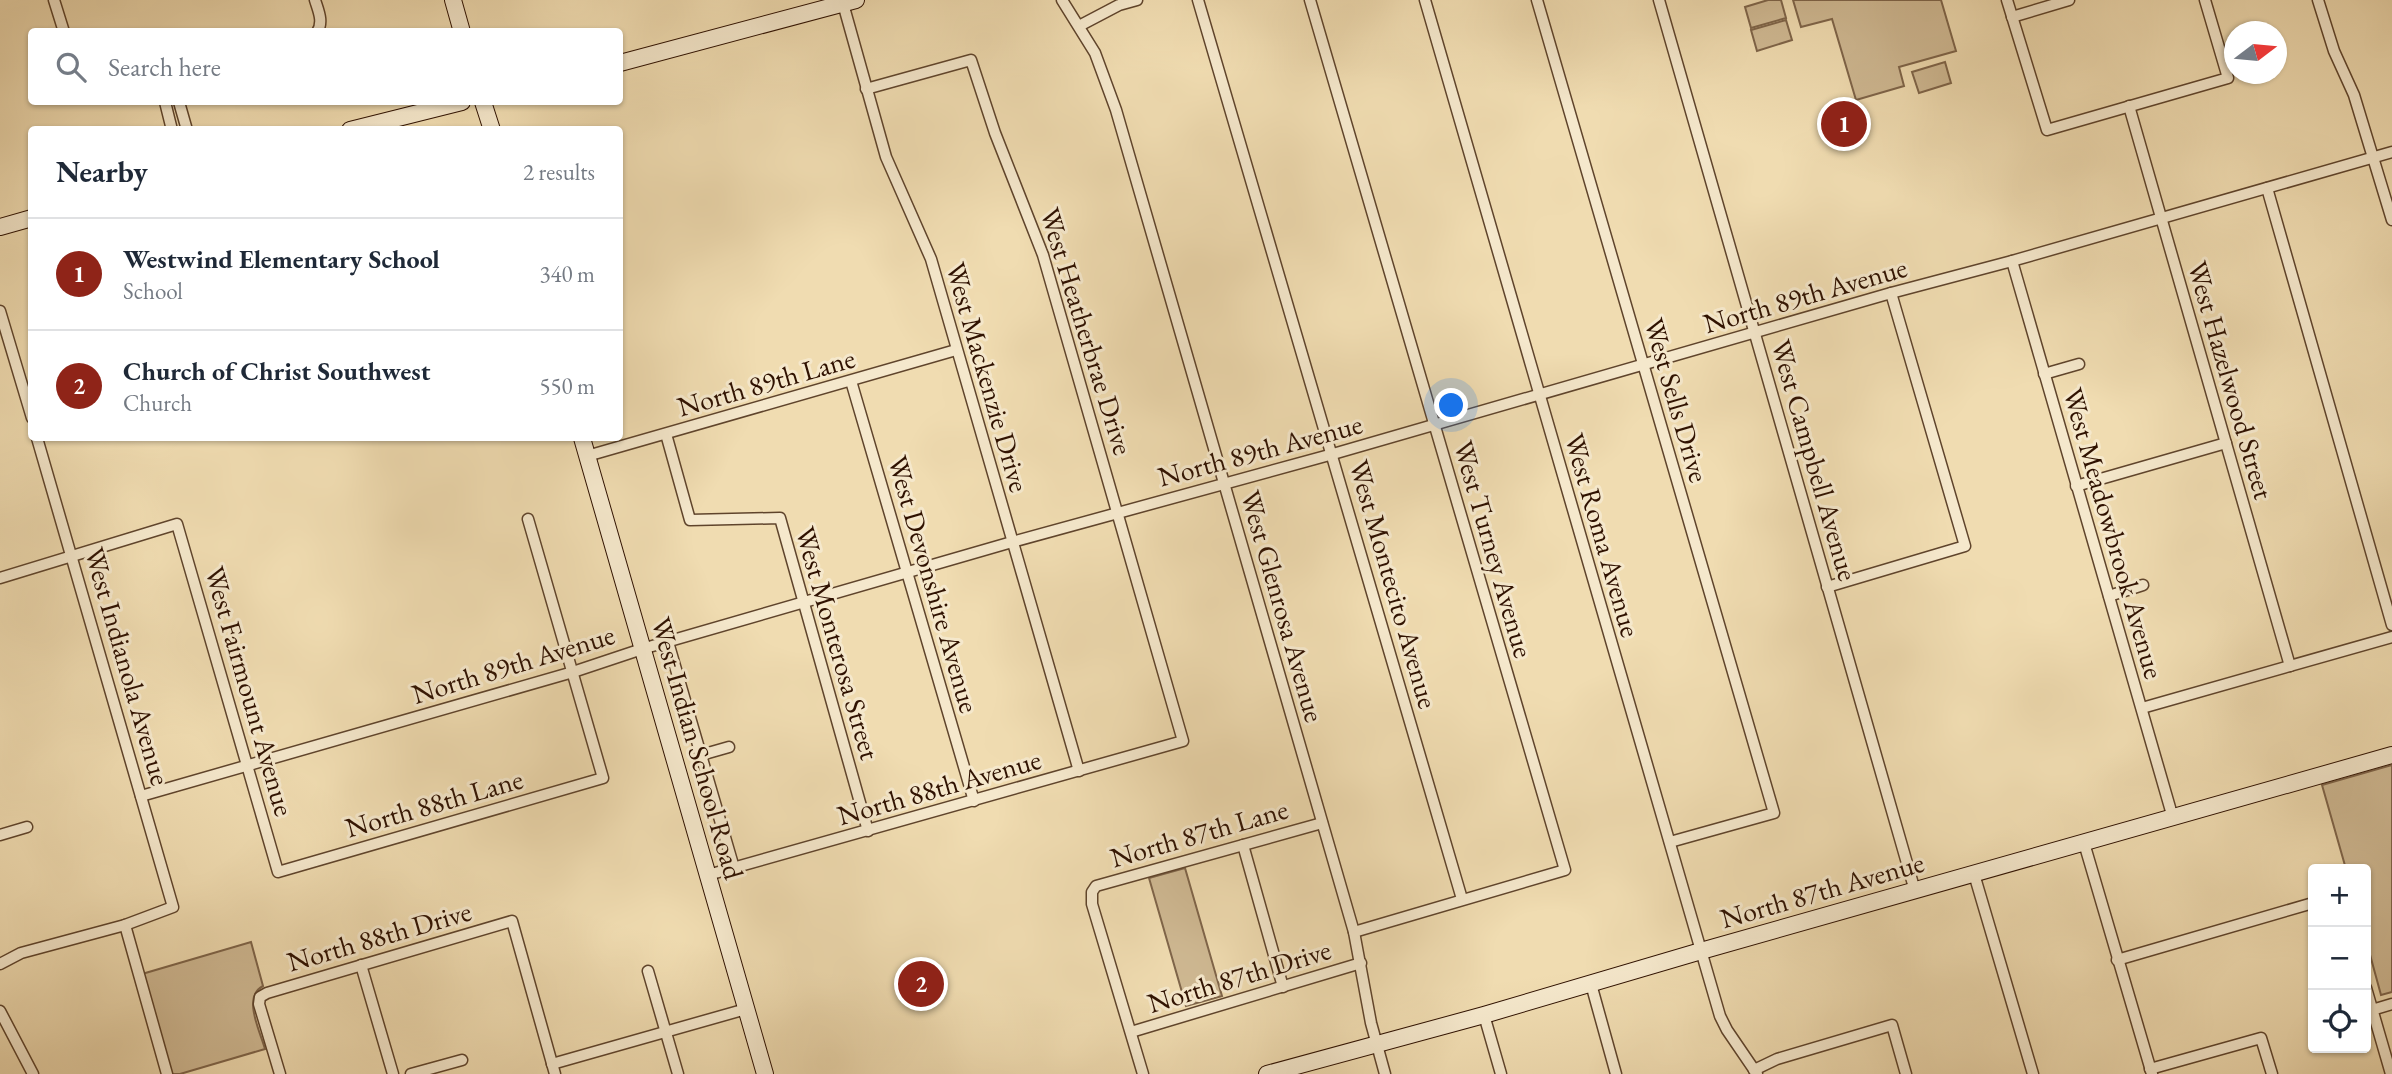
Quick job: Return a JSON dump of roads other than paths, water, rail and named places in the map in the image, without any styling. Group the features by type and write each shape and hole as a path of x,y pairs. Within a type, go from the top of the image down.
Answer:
{"street":[{"path":"54,0 63,28"},
{"path":"315,0 320,28"},
{"path":"453,0 462,28"},
{"name":"West Glenrosa Avenue","path":"1062,0 1101,67 1116,110 1354,932 1371,1023 1385,1074"},
{"path":"1079,26 1119,5 1138,0"},
{"name":"West Montecito Avenue","path":"1198,0 1462,899"},
{"name":"West Turney Avenue","path":"1310,0 1564,870"},
{"name":"West Roma Avenue","path":"1425,0 1720,1016 1755,1072"},
{"name":"West Sells Drive","path":"1537,0 1774,813 1670,842"},
{"name":"West Campbell Avenue","path":"1658,0 1915,891"},
{"path":"2007,0 2047,130 2228,78 2206,0"},
{"path":"2012,18 2069,0"},
{"path":"2318,0 2334,51 2354,94 2392,220"},
{"path":"623,62 847,1"},
{"name":"West Mackenzie Drive","path":"847,1 866,89 886,157 931,259 1079,771"},
{"name":"West Heatherbrae Drive","path":"866,89 971,60 995,133 1043,255 1183,741"},
{"path":"166,105 171,126"},
{"path":"180,105 186,126"},
{"path":"366,126 450,105"},
{"path":"484,105 491,126"},
{"name":"West Hazelwood Street","path":"2129,106 2290,666"},
{"name":"North 89th Avenue","path":"141,796 1012,542 1538,396 2392,152"},
{"path":"2267,188 2392,625"},
{"path":"0,227 28,219"},
{"name":"West Meadowbrook Avenue","path":"2012,261 2173,818"},
{"path":"1827,587 1965,546 1891,293"},
{"path":"0,311 28,405"},
{"name":"North 89th Lane","path":"587,456 956,350"},
{"path":"2045,374 2079,364"},
{"name":"West Devonshire Avenue","path":"851,381 974,801"},
{"name":"West Monterosa Street","path":"666,434 690,520 780,518 868,831"},
{"name":"West Indianola Avenue","path":"38,441 173,907 124,925"},
{"name":"West Indian School Road","path":"583,441 765,1074"},
{"path":"2076,486 2226,443"},
{"path":"528,519 573,672"},
{"name":"West Fairmount Avenue","path":"73,556 177,524 278,872"},
{"path":"0,578 73,556"},
{"path":"2109,596 2143,585"},
{"path":"2141,708 2392,637"},
{"name":"West Indian School Road","path":"668,642 734,868"},
{"name":"North 88th Lane","path":"278,872 603,778 573,672"},
{"name":"North 88th Avenue","path":"708,875 1183,741"},
{"name":"West Indian School Road","path":"701,755 729,747"},
{"name":"North 87th Avenue","path":"1267,1074 1484,1015 2392,755"},
{"name":"North 87th Lane","path":"1131,1032 1093,904 1092,892 1096,886 1322,823"},
{"path":"0,835 27,827"},
{"path":"2084,843 2151,1071 2260,1038 2272,1074"},
{"path":"1243,845 1283,987"},
{"name":"North 87th Drive","path":"1354,932 1564,870"},
{"path":"1974,874 2033,1074"},
{"path":"2118,960 2308,904"},
{"name":"North 88th Drive","path":"280,1074 259,1004 260,997 512,921 554,1069"},
{"path":"0,964 21,953 124,925 167,1074"},
{"name":"North 87th Drive","path":"1131,1032 1361,963"},
{"path":"361,965 393,1074"},
{"path":"648,971 678,1074"},
{"path":"1591,984 1616,1074"},
{"path":"2367,990 2392,1074"},
{"path":"2372,1010 2392,1004"},
{"path":"554,1069 746,1009"},
{"path":"0,1011 33,1074"},
{"path":"1484,1015 1501,1074"},
{"path":"1755,1072 1777,1059 1892,1025 1906,1074"},
{"path":"1131,1032 1143,1074"},
{"path":"411,1074 462,1060"}],"place":[{"name":"Westwind Elementary School","path":"1844,124"},
{"name":"Church of Christ Southwest","path":"921,984"}]}
